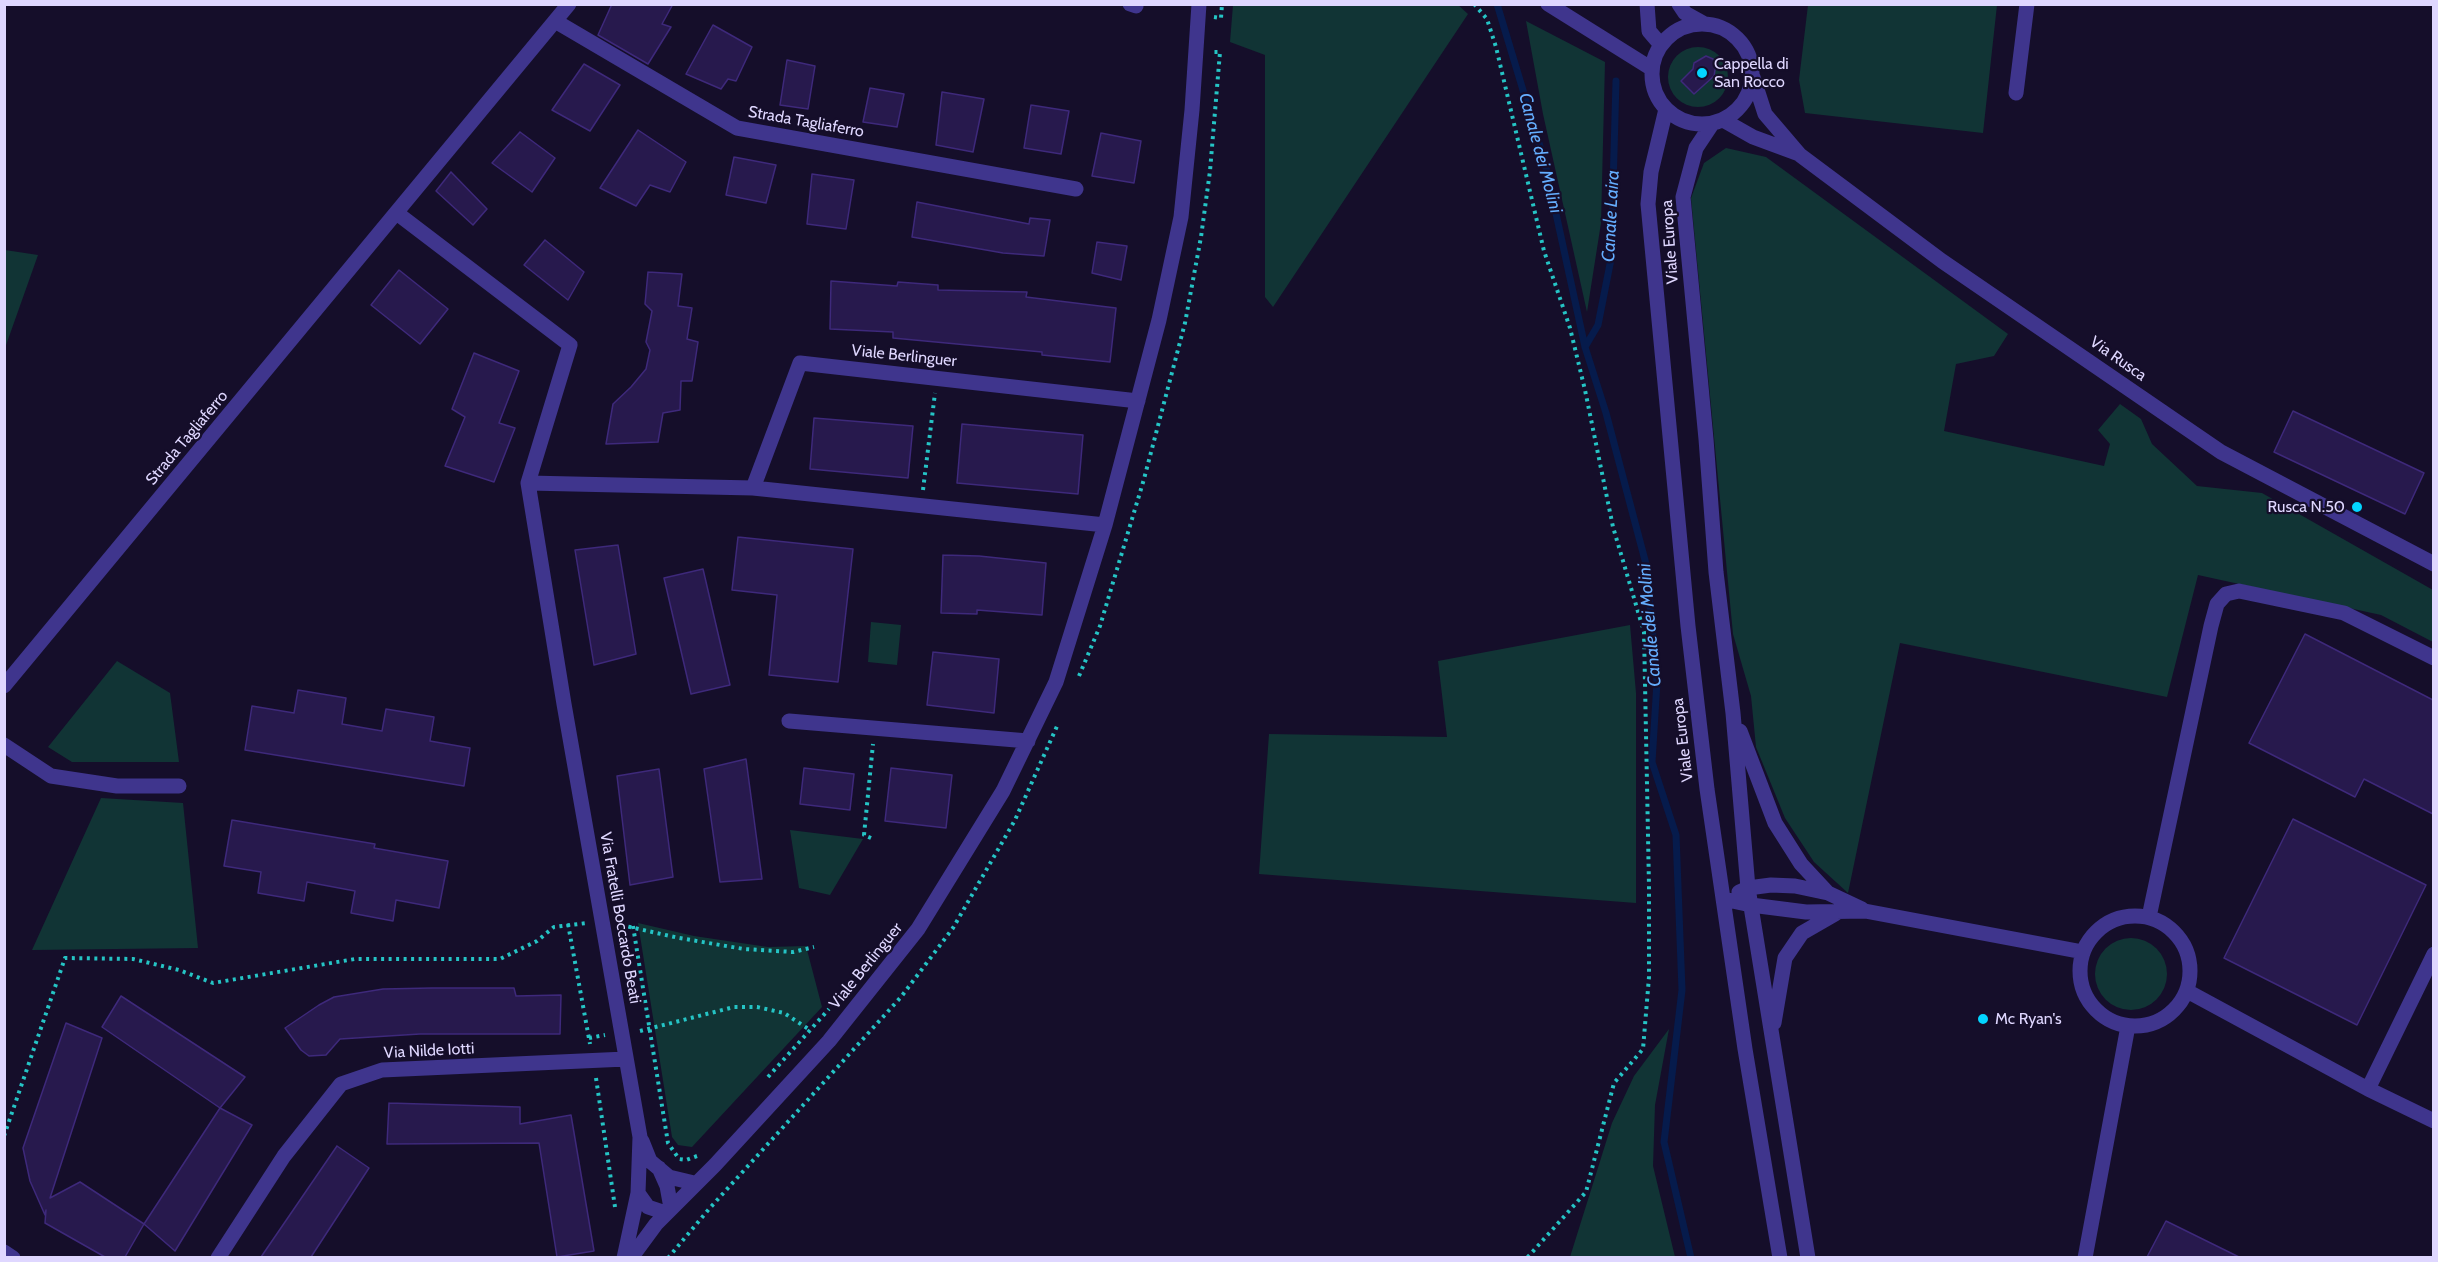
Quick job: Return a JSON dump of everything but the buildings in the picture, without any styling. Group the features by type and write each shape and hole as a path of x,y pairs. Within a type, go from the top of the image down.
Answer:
{"street":[{"name":"Strada Tagliaferro","path":"4,686 398,214 569,4"},
{"name":"Viale Berlinguer","path":"664,1215 694,1183 715,1165 829,1041 918,929 1003,791 1056,682 1105,525 1159,321 1180,217 1192,110 1199,4"},
{"path":"1548,4 1652,69"},
{"path":"1647,4 1649,31 1661,45"},
{"path":"1679,4 1685,13 1703,23"},
{"path":"2016,93 2027,4"},
{"name":"Strada Tagliaferro","path":"555,21 736,128 1076,189"},
{"path":"1703,23 1719,26 1733,33 1748,53 1753,77 1744,103 1734,113 1717,122 1695,124 1679,119 1666,109 1652,83 1655,56 1661,45 1687,25 1703,23"},
{"name":"Via Rusca","path":"1753,77 1765,114 1800,154 1942,261 2221,452 2433,564"},
{"name":"Viale Europa","path":"1666,109 1651,172 1648,204 1688,626 1707,789 1723,899 1780,1257"},
{"name":"Via Rusca","path":"1717,122 1800,154"},
{"name":"Viale Europa","path":"1717,122 1696,148 1683,197 1716,572 1733,713 1750,905 1808,1257"},
{"path":"398,214 570,345 528,483 753,488 1105,525"},
{"name":"Viale Berlinguer","path":"753,488 800,363 1138,401"},
{"name":"Via Fratelli Boccardo Beati","path":"528,483 564,704 640,1137 638,1193 624,1257"},
{"path":"2149,917 2211,626 2217,604 2226,594 2239,591 2344,613 2433,658"},
{"path":"1733,713 1775,823 1801,864 1828,892"},
{"path":"789,722 1028,741"},
{"path":"4,745 51,776 117,786 179,786"},
{"path":"1723,899 1748,888 1771,885 1795,886 1828,892 1865,911"},
{"path":"1723,899 1799,911 1865,911 2083,952"},
{"path":"1772,1038 1785,958 1802,933 1839,912"},
{"path":"2133,916 2149,917 2166,925 2179,938 2188,954 2190,973 2187,991 2177,1007 2163,1018 2146,1025 2128,1026 2105,1017 2088,1000 2082,985 2080,969 2083,952 2091,938 2102,927 2116,919 2133,916"},
{"path":"2367,1089 2433,954"},
{"path":"2187,991 2367,1089 2433,1120"},
{"path":"2085,1257 2128,1026"},
{"name":"Via Nilde Iotti","path":"218,1257 284,1156 341,1084 382,1070 626,1059"},
{"name":"Via Fratelli Boccardo Beati","path":"640,1137 650,1161 669,1177 694,1183"},
{"name":"Via Fratelli Boccardo Beati","path":"659,1168 667,1186 664,1215"},
{"path":"631,1257 664,1215 648,1207 638,1193"},
{"path":"4,1252 13,1257"}],"path":[{"path":"1474,4 1487,19 1496,47 1544,251 1570,328 1613,527 1644,632 1649,886 1648,977 1643,1049 1614,1083 1586,1192 1527,1257"},
{"path":"1078,678 1100,626 1130,524 1189,302 1210,171 1220,52 1196,50"},
{"path":"922,506 936,378"},
{"path":"668,1257 901,997 953,928 1015,820 1060,719"},
{"path":"872,838 864,835 875,729"},
{"path":"568,924 593,1061 615,1212"},
{"path":"4,1137 65,958 133,959 179,969 213,983 355,959 500,959 537,941 554,927 568,924 633,926 679,938 744,949 793,952 814,947"},
{"path":"633,926 668,1143 679,1159 694,1158 699,1154"},
{"path":"765,1081 831,1006"},
{"path":"589,1038 650,1029 734,1007 757,1007 784,1013 810,1030"}],"green space":[{"path":"1457,4 1468,14 1273,307 1265,297 1265,55 1230,42 1233,5"},
{"path":"1808,5 1997,5 1983,133 1805,113 1799,80"},
{"path":"1526,21 1605,62 1601,223 1587,312 1543,114"},
{"path":"1692,47 1704,47 1720,55 1726,65 1728,77 1726,89 1720,99 1704,107 1692,107 1676,99 1668,83 1668,71 1676,55"},
{"path":"1726,148 1766,157 2008,334 1994,356 1956,364 1944,431 2104,466 2110,444 2098,430 2120,404 2141,419 2152,444 2197,486 2262,493 2433,590 2433,642 2381,615 2198,575 2167,697 1900,643 1848,893 1814,862 1785,818 1756,747 1751,696 1733,634 1691,198 1704,163"},
{"path":"4,250 38,255 5,348"},
{"path":"871,622 901,625 897,665 868,662"},
{"path":"1630,625 1636,693 1636,903 1259,874 1269,734 1447,737 1438,661"},
{"path":"117,661 170,693 179,762 72,762 48,747"},
{"path":"101,798 183,803 198,948 32,950"},
{"path":"790,830 863,839 830,895 799,888"},
{"path":"638,923 694,936 768,947 806,946 822,1007 692,1147 678,1145 672,1137"},
{"path":"2131,938 2145,941 2157,948 2164,960 2167,974 2164,988 2157,1000 2145,1007 2131,1010 2117,1007 2105,1000 2098,988 2095,974 2098,960 2105,948 2117,941"},
{"path":"1669,1029 1655,1105 1653,1166 1675,1257 1570,1257 1612,1123 1634,1076"}],"waterway":[{"name":"Canale dei Molini","path":"1497,4 1545,163 1585,347 1606,413 1646,564 1657,682 1652,762 1676,835 1682,990 1664,1142 1691,1258"},
{"name":"Canale Laira","path":"1585,347 1598,325 1611,259 1616,81"}],"place":[{"name":"Cappella di San Rocco","path":"1702,73"},
{"name":"Rusca N.50","path":"2357,507"},
{"name":"Mc Ryan's","path":"1983,1019"}]}
